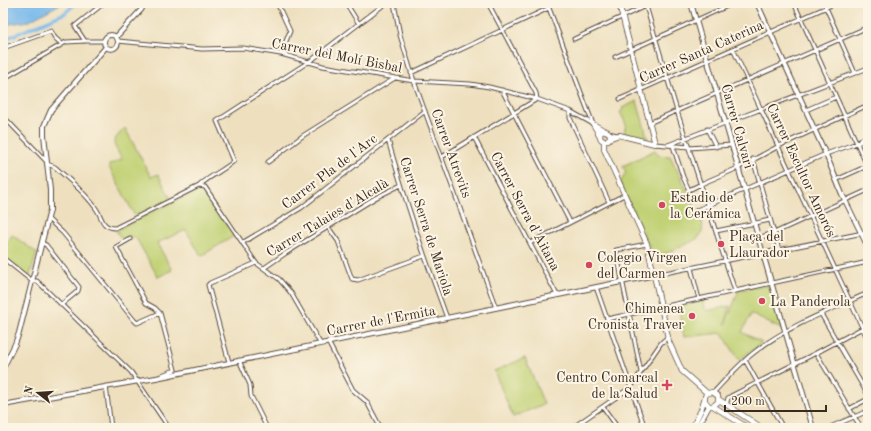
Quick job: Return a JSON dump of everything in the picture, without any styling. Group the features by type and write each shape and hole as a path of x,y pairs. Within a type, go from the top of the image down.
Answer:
{"main road":[{"path":"619,3 655,144"},
{"path":"593,124 601,139 607,140 619,135"},
{"name":"Carrer del Molí Bisbal","path":"593,124 606,132"},
{"path":"600,136 602,132 606,132 609,136 604,143 604,149 647,244 669,342 682,370 707,393"},
{"name":"Carrer del Molí Bisbal","path":"619,135 655,144"},
{"path":"707,393 714,392 718,396 718,399 762,428"},
{"path":"692,428 702,410 705,401 704,398 707,393"},
{"path":"697,428 711,406 716,404 718,399"},
{"path":"705,401 748,428"}],"street":[{"path":"85,40 75,26 104,3"},
{"path":"106,47 113,49 117,46 117,39 145,3"},
{"path":"277,3 290,31 281,54"},
{"path":"346,3 359,24"},
{"path":"3,116 47,163 55,166 90,200 98,210 104,224 109,228 115,228 199,186 204,181 234,162 217,121 307,62 386,3"},
{"name":"Carrer Atrevits","path":"394,3 400,35 411,73 496,308"},
{"path":"442,157 537,99 536,93 488,3"},
{"path":"547,3 593,124"},
{"path":"574,39 652,3"},
{"name":"Carrer Calvari","path":"691,3 813,428"},
{"path":"615,57 734,3"},
{"path":"757,3 826,154 845,200 868,247"},
{"path":"794,3 868,167 836,180"},
{"path":"824,3 855,73"},
{"name":"Carrer Santa Caterina","path":"620,99 836,3"},
{"path":"865,3 868,12"},
{"path":"646,6 677,111 735,291"},
{"path":"411,73 549,8"},
{"path":"649,123 868,26"},
{"path":"3,48 52,31 55,38 62,44"},
{"path":"3,79 66,42 85,40 104,41 109,36 117,39"},
{"name":"Carrer del Molí Bisbal","path":"117,39 202,49 243,48 281,54 323,66 395,78 489,87 537,99 570,111 593,124"},
{"path":"104,41 106,47"},
{"path":"3,368 16,344 48,219 51,200 44,126 51,110 106,47"},
{"name":"Carrer Escultor Amorós","path":"733,49 868,340"},
{"path":"668,145 868,68"},
{"path":"268,162 304,135 395,78"},
{"path":"502,90 570,222"},
{"path":"806,110 836,97"},
{"path":"673,146 689,190 868,105"},
{"path":"570,111 570,118 609,202"},
{"name":"Carrer Pla de l'Arc","path":"242,243 301,208 425,112"},
{"path":"707,129 716,147"},
{"name":"Carrer del Molí Bisbal","path":"606,132 619,135"},
{"path":"857,142 868,135"},
{"name":"Carrer Serra d'Aitana","path":"474,137 557,295"},
{"path":"697,210 826,154 868,139"},
{"name":"Carrer Serra de Mariola","path":"388,140 424,256 447,318"},
{"name":"Carrer del Molí Bisbal","path":"655,144 689,148 732,145"},
{"path":"753,160 779,250"},
{"name":"Carrer Talaies d'Alcalà","path":"264,268 375,198 401,185"},
{"path":"199,186 205,187 256,262 279,279 291,293 320,344"},
{"path":"758,238 774,233 868,190"},
{"path":"530,243 624,194"},
{"path":"48,219 63,234 137,323 160,314"},
{"path":"716,231 770,220"},
{"path":"328,227 338,241 352,279 358,280 424,256"},
{"name":"Carrer de l'Ermita","path":"3,405 137,380 156,378 228,362 868,232"},
{"path":"130,239 116,247 146,303 156,308 160,314 176,370 156,378"},
{"path":"42,243 46,245 79,287 78,290 61,305"},
{"path":"641,372 616,250 647,244"},
{"path":"3,258 32,281 36,281 131,372 169,428"},
{"path":"228,362 208,285 256,262"},
{"path":"607,319 868,262"},
{"path":"691,268 699,299"},
{"path":"596,287 644,426 640,428"},
{"path":"714,392 745,360 770,340 821,314 868,293"},
{"path":"821,314 868,395"},
{"path":"726,405 728,398 731,396 868,325"},
{"path":"572,428 631,387 661,343 668,337"},
{"path":"328,342 353,390 367,402 382,428"},
{"path":"816,353 861,428"},
{"path":"239,360 250,385 252,396 267,428"},
{"path":"745,360 782,428"},
{"path":"106,386 111,428"},
{"path":"849,409 868,399"},
{"path":"603,407 618,428"},
{"path":"828,428 868,411"}],"green space":[{"path":"637,101 648,140 624,133 626,124 620,112 623,110 622,108"},
{"path":"125,128 151,177 158,174 171,199 135,216 109,167 109,165 122,159 114,145 114,142 117,136"},
{"name":"Estadio de la Cerámica","path":"655,150 658,155 670,156 702,220 702,232 698,238 679,248 660,255 655,254 650,248 620,183 626,172 623,166"},
{"path":"200,189 203,190 234,236 201,256 186,230 157,243 172,270 158,277 136,238 133,239 131,236 125,239 120,237 116,230"},
{"path":"12,235 37,253 29,278 3,256 3,249"},
{"path":"770,285 783,330 751,314 742,332 762,343 739,360 722,333 684,337 678,306 703,301 706,311 730,306 725,325 739,290"},
{"path":"525,358 544,404 513,417 494,371"}],"water":[{"path":"3,3 62,3 29,21 3,25"}],"waterway":[{"path":"3,40 65,13 76,3"}],"place":[{"name":"Estadio de la Cerámica","path":"662,205"},
{"name":"Plaça del Llaurador","path":"721,244"},
{"name":"Colegio Virgen del Carmen","path":"589,265"},
{"name":"La Panderola","path":"762,301"},
{"name":"Chimenea Cronista Traver","path":"692,316"},
{"name":"Centro Comarcal de la Salud","path":"667,385"}]}
